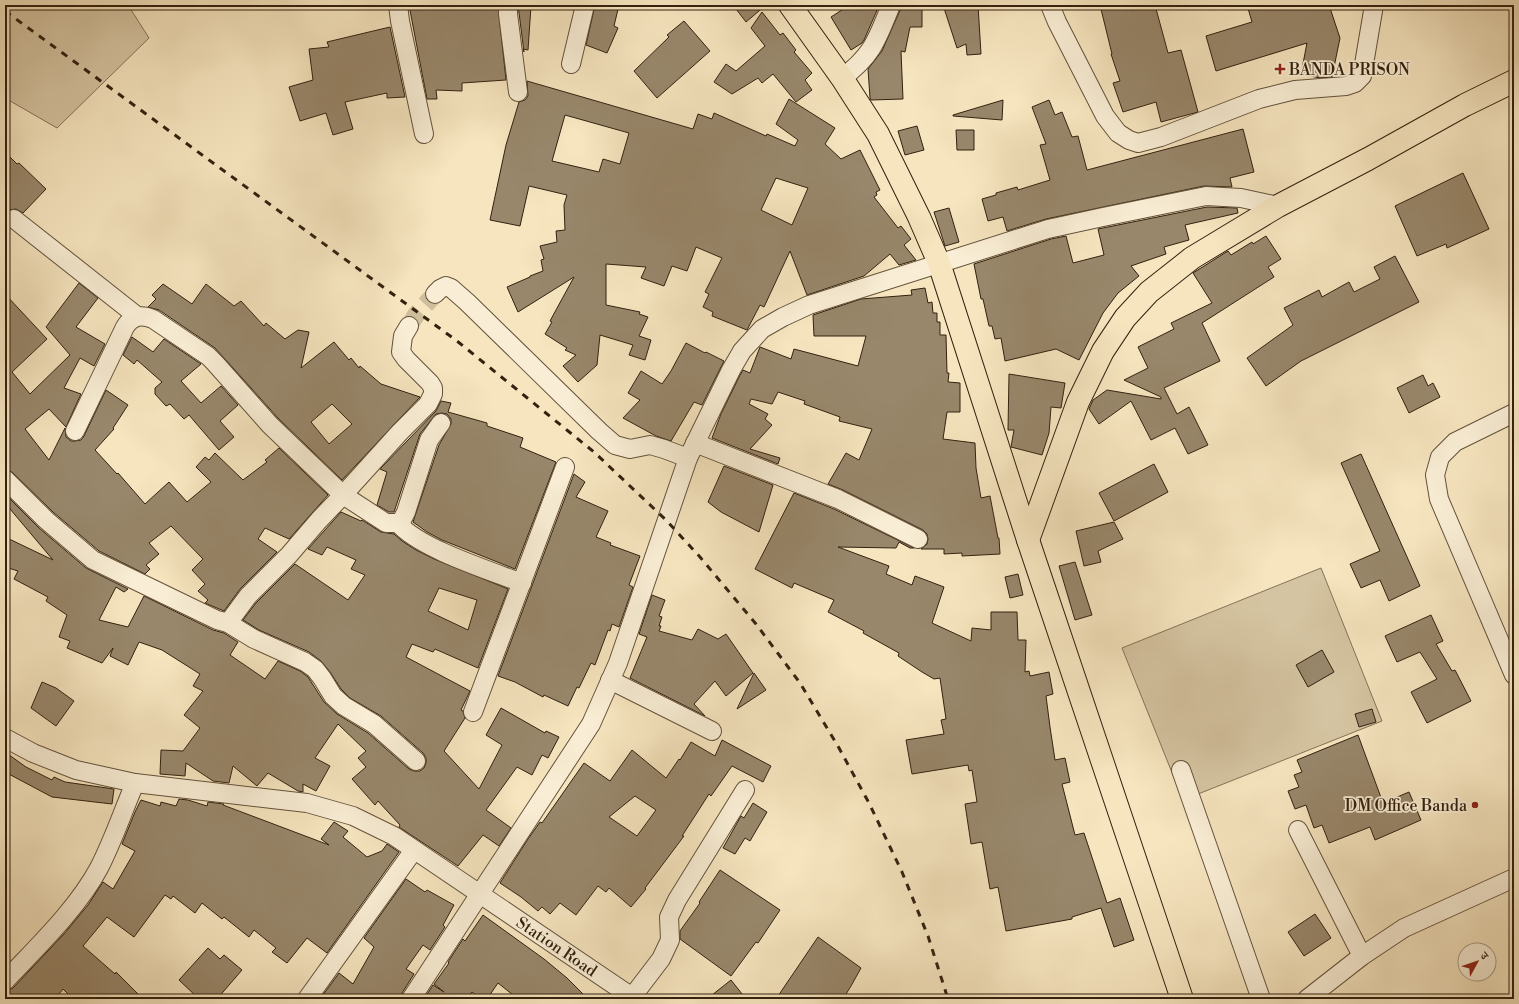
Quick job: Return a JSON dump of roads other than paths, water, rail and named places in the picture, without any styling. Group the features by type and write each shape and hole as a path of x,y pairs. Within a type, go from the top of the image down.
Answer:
{"main road":[{"path":"790,5 842,78 878,134 900,176 939,263 1028,540 1182,999"},
{"path":"1028,540 1078,402 1103,351 1125,318 1148,292 1192,258 1278,206 1368,159 1465,105 1514,81"}],"street":[{"path":"398,5 400,21 424,134"},
{"path":"508,5 518,92"},
{"path":"571,64 585,5"},
{"path":"842,78 860,64 872,48 891,5"},
{"path":"1050,5 1057,22 1105,116 1118,133 1128,140 1138,142 1161,137 1259,99 1277,94 1295,90 1346,86 1355,83 1362,76 1374,5"},
{"path":"411,999 591,724 618,663 692,451 731,370 742,351 762,329 809,305 1048,229 1206,196 1241,198 1278,206"},
{"path":"8,218 137,316"},
{"path":"435,294 446,286 451,288 615,445 630,449 650,445 664,449 692,451 838,499 918,539"},
{"path":"75,431 129,320 137,316 145,315 152,318 208,356 270,425 343,496 386,523 398,523 402,520 406,512 429,440 441,423"},
{"path":"228,623 248,596 289,555 400,432 428,404 433,394 433,388 401,352 403,336 409,326"},
{"path":"1514,413 1455,442 1440,457 1435,475 1439,499 1514,675"},
{"path":"473,712 565,467"},
{"path":"5,479 46,520 93,560 228,623 254,639 305,662 315,669 333,696 344,706 374,724 416,761"},
{"path":"398,523 403,530 416,539 458,558 522,583"},
{"path":"610,680 712,731"},
{"name":"Station Road","path":"5,738 33,753 76,770 135,783 307,803 353,816 394,836 634,998"},
{"path":"1181,770 1261,999"},
{"path":"5,981 58,925 84,891 99,868 135,783"},
{"path":"634,998 662,959 670,940 669,917 676,900 745,790"},
{"path":"1298,830 1362,956"},
{"path":"307,999 414,850"},
{"path":"1307,999 1362,956 1404,928 1514,878"}],"tunnel":[{"path":"409,326 416,315 435,294"}],"railway":[{"path":"5,11 457,341 594,452 666,520 700,557 756,624 800,683 839,748 869,803 902,872 928,936 948,999"}],"place":[{"name":"BANDA PRISON","path":"1280,69"},
{"name":"DM Office Banda","path":"1475,805"}]}
